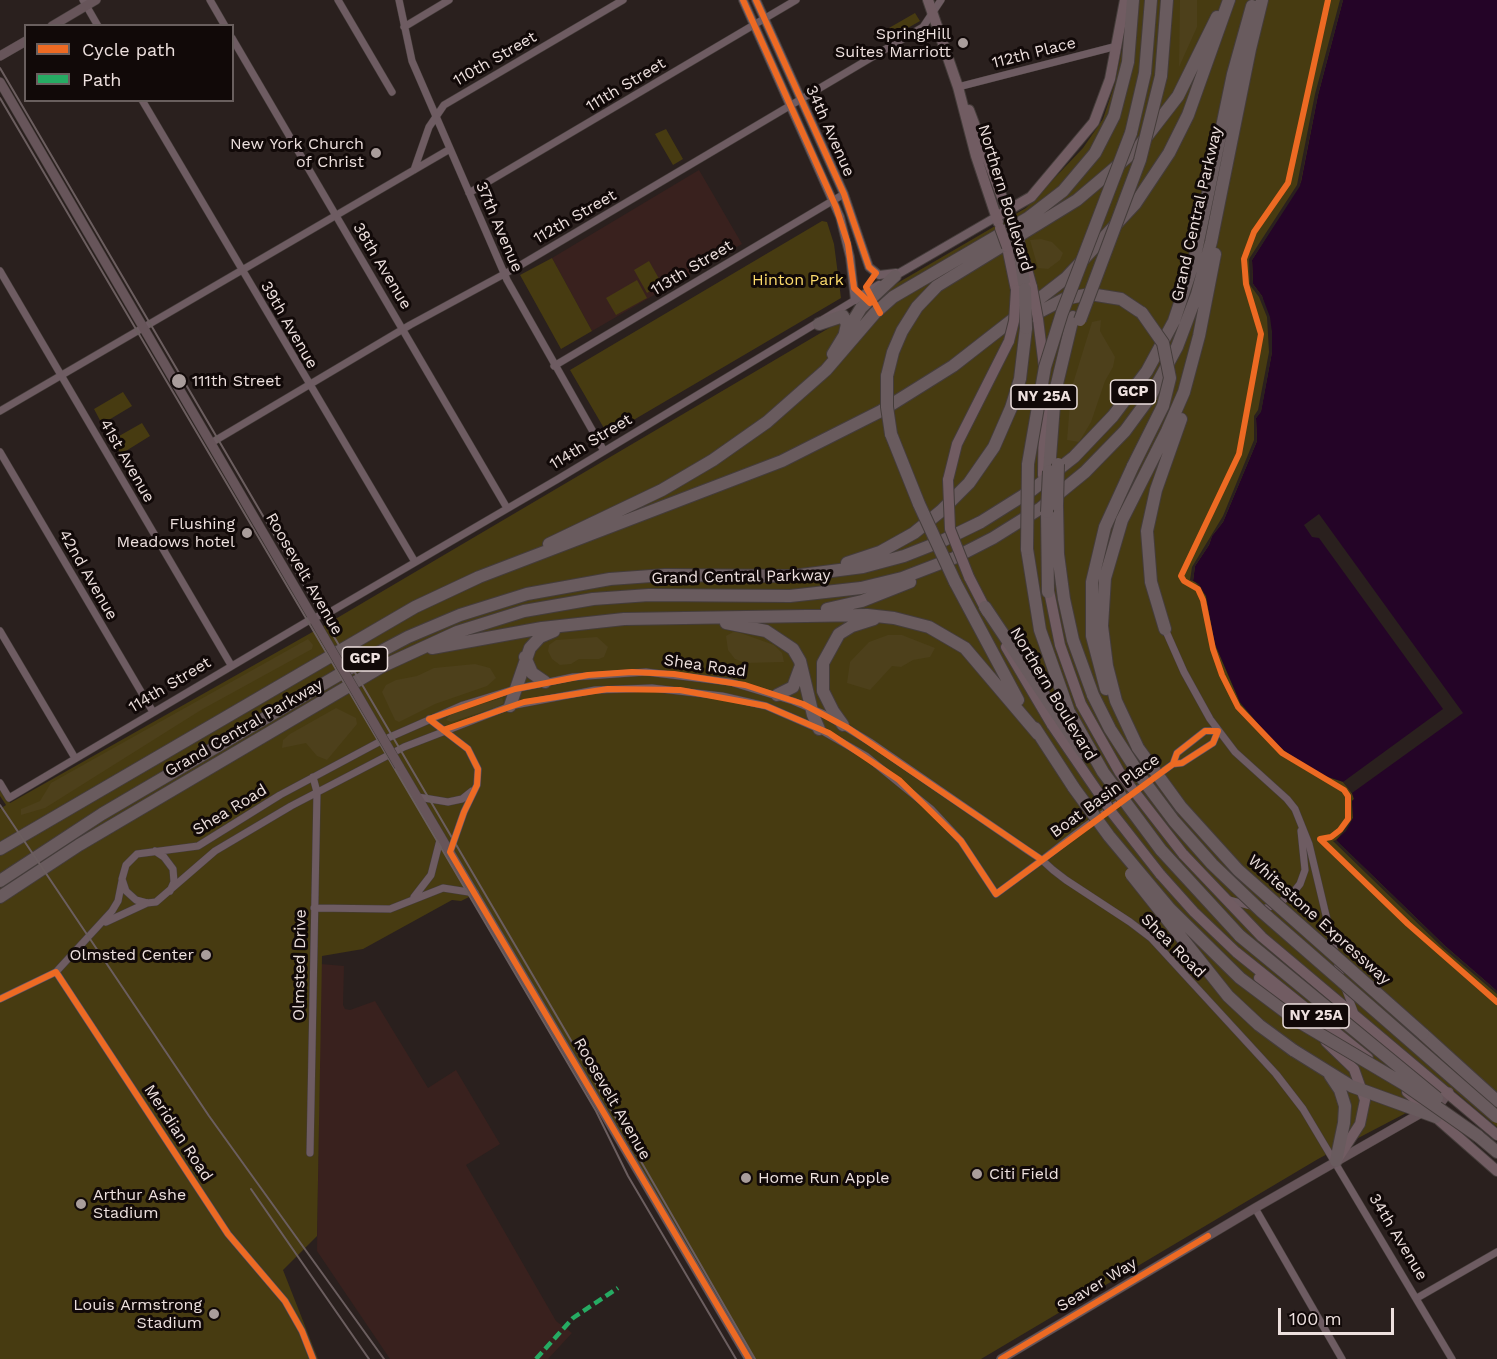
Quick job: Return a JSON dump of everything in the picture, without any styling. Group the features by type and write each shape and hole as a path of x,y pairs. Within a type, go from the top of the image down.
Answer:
{"highway":[{"path":"1133,0 1130,48 1123,88 1114,116 1099,147 1073,181 1052,201 937,276 911,304 894,339 887,376 887,407 891,434 919,504 955,582 1038,734 1140,886 1209,975 1248,1015 1293,1050 1327,1072 1363,1091 1429,1113"},
{"path":"1060,718 1040,630 1027,549 1028,464 1045,367 1062,313 1131,133 1146,67 1151,0"},
{"path":"1048,592 1050,470 1077,319 1145,146 1161,76 1167,0"},
{"path":"887,376 893,352 902,331 917,307 937,286 1082,196 1137,149 1178,96 1227,0"},
{"name":"Grand Central Parkway","path":"0,849 377,627 465,583 801,453 894,404 988,342 1073,271 1116,226 1146,189 1188,115 1227,0"},
{"name":"Grand Central Parkway","path":"0,881 87,823 359,663 447,620 513,598 596,581 666,575 821,574 863,567 917,552 956,535 994,515 1044,481 1084,447 1118,411 1161,347 1188,281 1235,68 1255,0"},
{"name":"Grand Central Parkway","path":"0,897 49,864 381,667 470,627 565,602 635,595 798,596 874,585 941,563 1006,531 1062,492 1096,462 1129,425 1157,384 1177,347 1197,294 1229,160 1250,49 1262,0"},
{"path":"1165,628 1154,597 1148,568 1148,524 1156,490 1189,395 1229,160"},
{"path":"778,576 841,564 880,552 920,528 960,494 986,460 1006,420 1020,379 1026,328 1024,289 1012,244"},
{"path":"465,583 695,472 767,422 811,383 889,300 972,252"},
{"path":"811,383 863,306 895,276"},
{"path":"988,342 1055,302 1079,295 1113,297 1142,314 1162,339 1168,358 1170,378 1163,406 1107,520 1093,574 1092,636 1107,684"},
{"path":"853,319 855,300"},
{"path":"1107,684 1102,618 1104,585 1110,555 1124,514 1181,402 1205,309"},
{"path":"819,324 843,316 847,324 844,335"},
{"path":"1049,510 1073,640 1093,695 1117,741 1141,777 1174,821 1212,864 1261,911 1497,1117"},
{"path":"760,615 829,609 874,597 956,562 1006,531"},
{"path":"985,607 1107,787 1208,903 1256,950 1415,1079 1497,1152"},
{"path":"381,667 451,644 603,621 760,615 867,615 894,618 934,629 965,648 1038,734"},
{"path":"662,618 754,627 781,638 799,658 811,708 819,729"},
{"path":"843,725 830,707 822,687 822,667 827,651 839,634 852,626 876,618 894,618"},
{"path":"510,706 525,657 533,644 548,632 603,621"},
{"path":"525,657 532,673 545,682"},
{"path":"777,695 788,691 796,681 800,671 799,658"},
{"name":"Whitestone Expressway","path":"1107,684 1138,748 1185,812 1233,866 1497,1101"},
{"path":"1074,788 1109,836 1170,909 1240,978 1308,1028 1404,1084 1478,1136"},
{"path":"0,903 49,864"},
{"path":"1422,1034 1497,1093"},
{"path":"1327,1072 1338,1087 1344,1106 1344,1123 1336,1161"}],"main road":[{"path":"55,24 85,3 96,0"},
{"name":"Northern Boulevard","path":"928,0 958,87 976,156 996,217 1000,228 1012,244"},
{"name":"114th Street","path":"996,217 1010,216 1034,194 1089,130 1106,95 1125,0"},
{"path":"0,56 24,42"},
{"name":"Roosevelt Avenue","path":"0,82 399,766 749,1359"},
{"name":"Northern Boulevard","path":"958,87 985,147 1010,216 1012,244"},
{"name":"Northern Boulevard","path":"1024,289 1038,319 1044,364 1050,470"},
{"name":"Northern Boulevard","path":"985,607 969,577 950,529 948,480 957,444 1009,341 1024,289"},
{"name":"Northern Boulevard","path":"1048,592 1062,653 1081,704 1120,773 1183,854 1216,892 1273,947 1497,1133"},
{"name":"Northern Boulevard","path":"1060,718 1108,808 1160,874 1204,922 1241,956 1497,1172"},
{"path":"1204,922 1280,999 1348,1062 1356,1073 1363,1091 1362,1119 1336,1161"},
{"name":"Seaver Way","path":"1001,1359 1336,1161 1429,1113 1449,1092"}],"street":[{"path":"210,0 224,24"},
{"path":"338,0 392,92"},
{"name":"37th Avenue","path":"399,0 410,55 503,273 604,451"},
{"path":"404,27 449,0"},
{"name":"110th Street","path":"414,170 429,127 444,105 622,0"},
{"name":"34th Avenue","path":"743,0 833,200 848,244 855,300"},
{"name":"34th Avenue","path":"756,0 843,194 871,270 885,275 907,269"},
{"name":"111th Street","path":"469,193 796,0"},
{"name":"112th Street","path":"211,443 404,329 529,260 923,27 941,0"},
{"path":"85,3 97,24"},
{"name":"38th Avenue","path":"234,41 507,508"},
{"name":"112th Place","path":"958,87 1117,46"},
{"name":"39th Avenue","path":"143,102 415,562"},
{"path":"0,411 450,149"},
{"name":"113th Street","path":"554,366 843,194"},
{"name":"114th Street","path":"0,783 9,798 231,665 313,618 330,612 604,451 996,217"},
{"name":"41st Avenue","path":"0,271 231,665"},
{"name":"42nd Avenue","path":"0,452 153,712"},
{"path":"1165,628 1189,683 1218,731 1240,757 1287,799 1301,825 1316,869 1343,987 1357,1016"},
{"path":"0,631 75,758"},
{"name":"Shea Road","path":"155,851 198,846 313,777 429,719 514,689 603,674 661,673 730,682 777,695 811,708 843,725 1042,860 1150,938 1276,1074 1311,1120 1336,1161"},
{"name":"Shea Road","path":"169,893 208,855 317,792 404,747 443,730 510,706 595,690 666,689 750,702 819,729 866,756 931,809 961,840 996,894"},
{"path":"429,719 475,758 478,774 450,852"},
{"name":"Boat Basin Place","path":"996,894 1173,764 1182,763 1213,742 1218,731 1205,731 1177,753 1173,764"},
{"name":"Olmsted Drive","path":"310,1153 317,792 313,777"},
{"path":"418,797 453,802 474,790"},
{"path":"1216,892 1233,901 1256,908 1271,907 1287,898 1300,884 1304,874 1301,825"},
{"path":"410,901 431,875 441,836"},
{"path":"0,999 56,972 101,925 118,901 126,865 133,856 142,852 155,851 168,861 173,869 174,882 169,893 161,900 147,903 101,925"},
{"path":"122,879 129,894 136,900 147,903"},
{"path":"314,908 384,910 443,888 475,893"},
{"name":"Meridian Road","path":"56,972 228,1234 285,1301 302,1331 313,1359"},
{"name":"34th Avenue","path":"1336,1161 1452,1359"},
{"path":"1255,1208 1342,1359"},
{"path":"1417,1298 1497,1252"}],"shaded area":[{"path":"1180,0 1197,0 1197,27 1179,67"},
{"path":"1343,0 1497,0 1497,991 1444,945 1336,840 1346,831 1353,818 1352,793 1344,782 1325,776 1286,752 1270,738 1240,702 1215,644 1206,596 1199,584 1193,581 1195,566 1223,522 1257,441 1256,418 1261,411 1272,352 1272,333 1262,296 1253,284 1252,260 1301,182 1318,95"},
{"path":"699,170 742,244 592,331 552,258"},
{"path":"1041,239 1052,242 1063,253 1060,260 1048,269 1038,268 1030,240"},
{"path":"1101,320 1100,331 1115,357 1113,367 1105,381 1091,422 1079,442 1067,440 1071,390 1092,322"},
{"path":"735,631 774,645 782,653 784,662 745,663 735,659 728,650 726,636"},
{"path":"888,635 902,635 935,648 930,657 913,660 901,667 892,666 870,690 847,683 850,662 869,642"},
{"path":"597,637 608,647 604,657 599,659 579,659 571,664 560,665 552,659 548,651 549,645 556,640"},
{"path":"308,639 313,645 312,649 201,710 45,808 21,815 21,809 40,801 51,783"},
{"path":"475,664 490,668 496,678 487,686 435,704 399,722 395,720 382,692 386,685 396,680 417,676 434,668"},
{"path":"502,698 504,703 497,707 451,722 446,720 452,713"},
{"path":"336,708 356,718 357,724 327,760 317,756 306,743 282,748 283,740 290,734"},
{"path":"321,964 344,966 343,1005 345,1009 350,1010 375,1001 428,1088 456,1070 500,1144 466,1165 556,1321 572,1333 548,1359 390,1359 317,1251"}],"green space":[{"path":"1132,0 1381,0 1283,411 1194,580 1206,596 1215,644 1240,703 1270,738 1286,752 1325,776 1343,782 1352,793 1353,818 1336,841 1497,991 1497,1127 1452,1089 1318,1159 981,1359 749,1359 475,894 461,901 452,900 363,949 322,956 317,1236 283,1270 318,1359 0,1359 0,809 6,805 0,796 0,788 10,803 332,621 863,308 889,288 1026,208 1083,148 1103,119 1115,83"},
{"path":"915,13 920,21 887,40 882,32"},
{"path":"666,129 683,159 673,165 655,134"},
{"name":"Hinton Park","path":"822,221 827,222 834,244 841,298 608,435 570,370"},
{"path":"552,258 592,331 561,349 520,275"},
{"path":"649,261 662,284 647,293 634,270"},
{"path":"637,280 647,298 616,315 606,298"},
{"path":"123,392 132,406 102,424 94,409"},
{"path":"142,423 150,436 121,454 112,440"}],"pier":[{"path":"1340,0 1343,0 1318,95 1300,186 1252,260 1253,284 1262,296 1270,317 1272,333 1272,352 1261,412 1256,418 1257,441 1223,522 1195,566 1193,581 1190,580 1192,567 1223,516 1254,440 1254,416 1258,410 1269,352 1267,317 1259,297 1250,285 1249,259 1297,185 1315,94"},
{"path":"1319,514 1463,713 1352,793 1343,782 1443,709 1319,538 1312,537 1304,525"},
{"path":"1336,840 1444,945 1497,991 1497,994 1443,948 1333,841"}],"railway":[{"path":"0,68 579,1054 755,1359"},
{"path":"0,98 596,1111 628,1176 736,1359"},
{"path":"0,805 209,1116 384,1359"},
{"path":"251,1189 369,1359"}],"marked path":[{"path":"536,1359 573,1318 618,1288"}],"cycle path":[{"path":"743,0 836,207 848,244 854,288 870,303"},
{"path":"756,0 844,194 869,267 876,273 866,287 880,313"},
{"path":"1328,0 1288,183 1254,232 1244,259 1246,284 1261,334 1239,454 1181,576 1184,581 1198,589 1203,600 1213,649 1222,675 1238,707 1282,753 1344,790 1348,796 1348,819 1331,837 1320,839 1408,924 1497,1002"},
{"path":"749,1359 450,852 464,812 477,785 478,769 468,749 429,719 515,689 588,675 632,672 674,674 745,685 803,704 848,728 1042,860"},
{"path":"443,730 524,702 608,689 680,690 766,706 829,733 899,780 961,841 996,894 1173,764 1177,753 1205,731 1218,731 1213,743 1182,763 1173,764"},
{"path":"0,999 56,972 228,1234 285,1301 302,1331 313,1359"},
{"path":"1001,1359 1208,1236"}],"place":[{"name":"SpringHill Suites Marriott","path":"963,43"},
{"name":"New York Church of Christ","path":"376,153"},
{"name":"111th Street","path":"179,381"},
{"name":"Flushing Meadows hotel","path":"247,533"},
{"name":"Olmsted Center","path":"206,955"},
{"name":"Citi Field","path":"977,1174"},
{"name":"Home Run Apple","path":"746,1178"},
{"name":"Arthur Ashe Stadium","path":"81,1204"},
{"name":"Louis Armstrong Stadium","path":"214,1314"}]}
